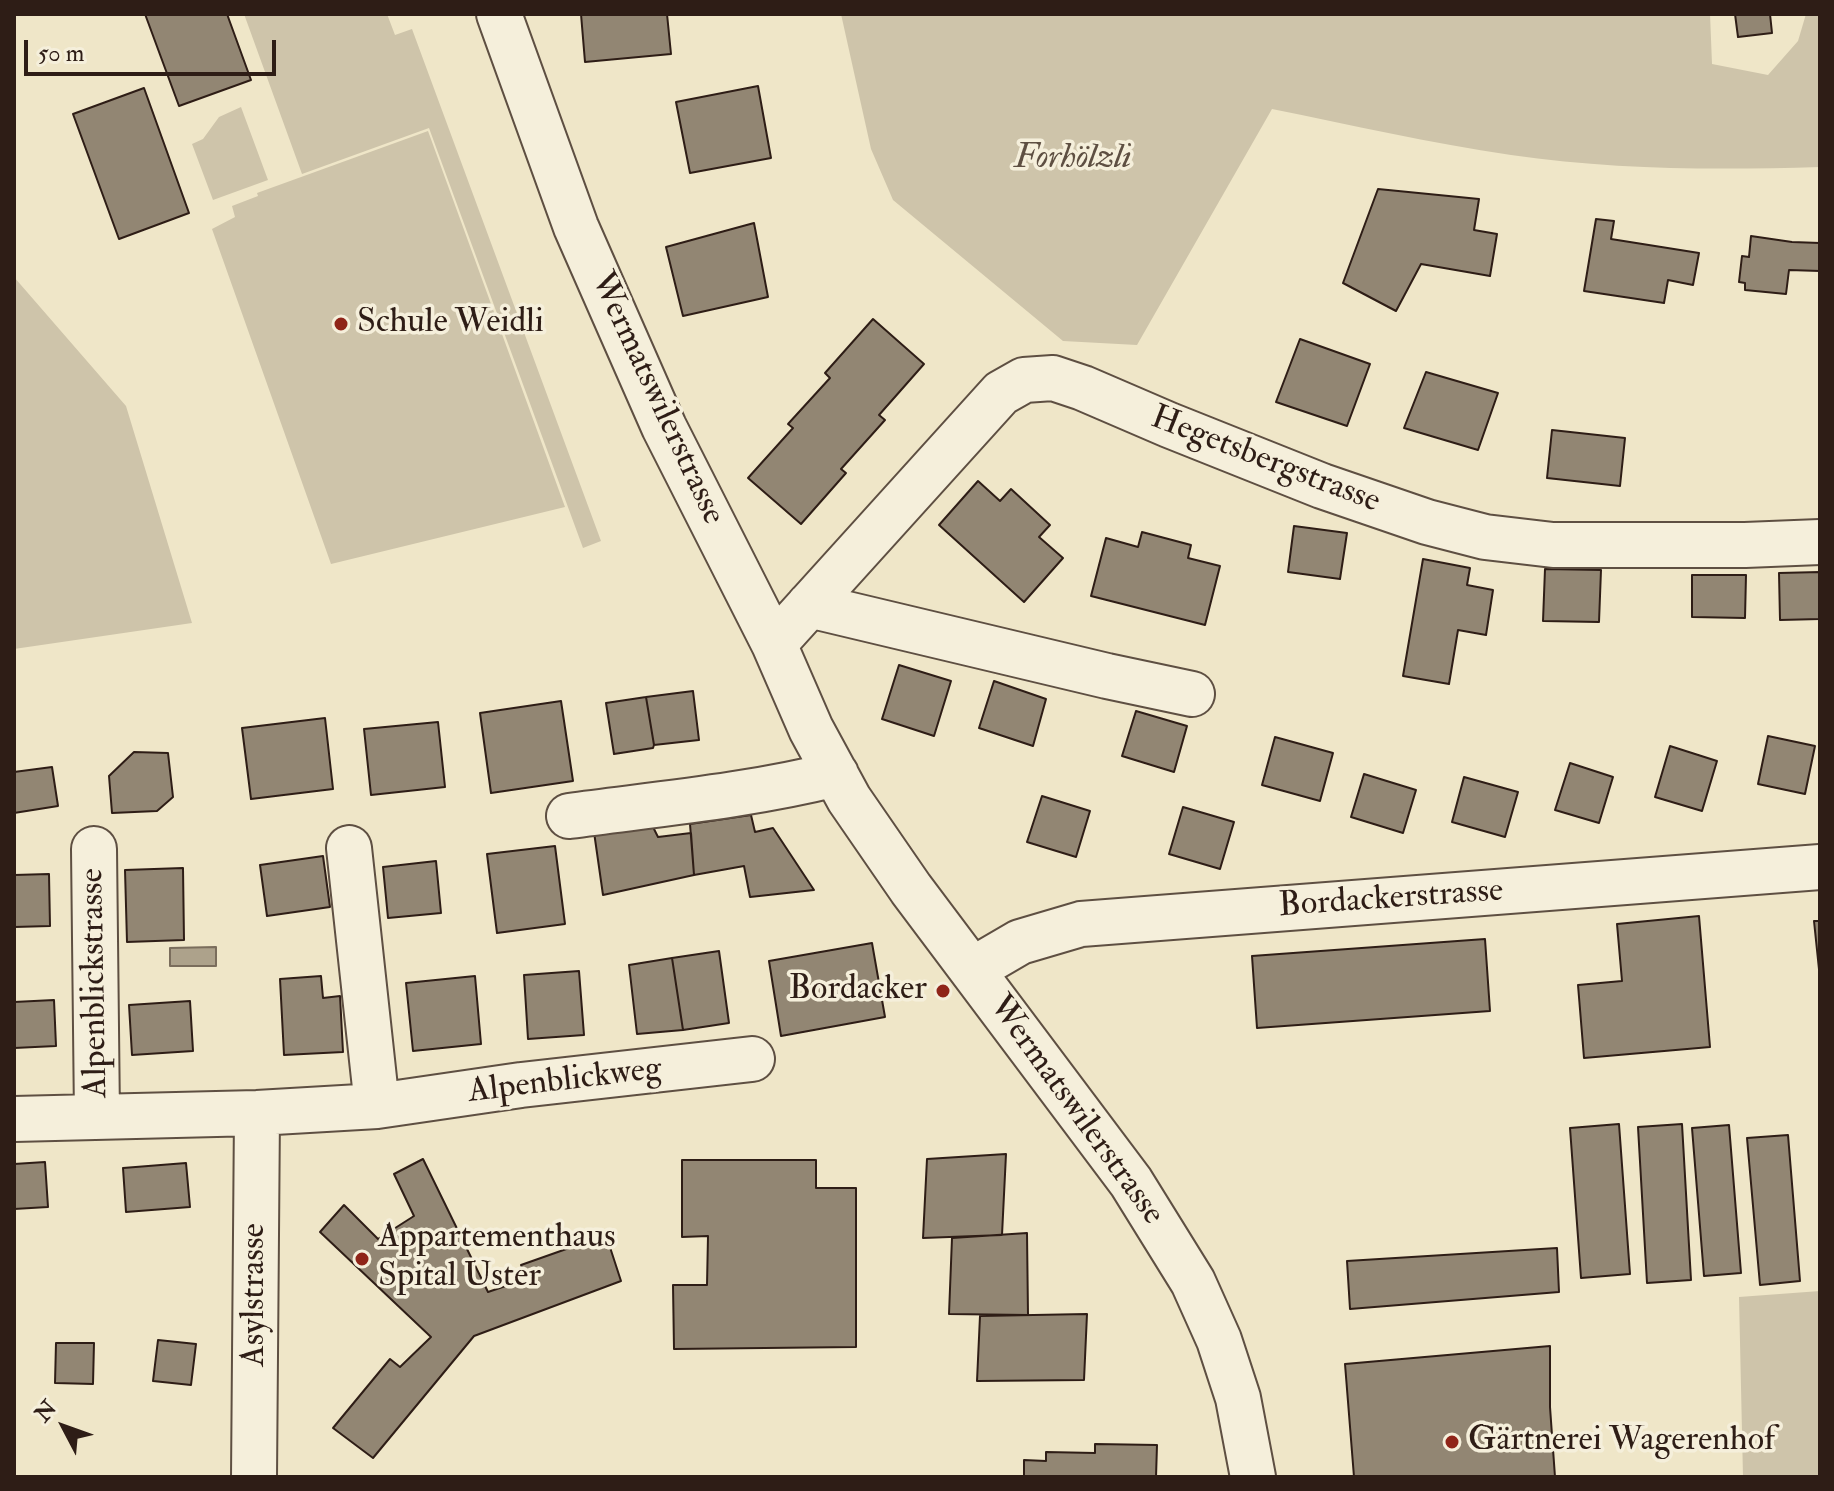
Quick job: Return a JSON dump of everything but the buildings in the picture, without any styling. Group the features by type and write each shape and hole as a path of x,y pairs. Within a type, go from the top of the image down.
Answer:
{"street":[{"name":"Wermatswilerstrasse","path":"499,14 576,227 664,427 774,644 811,729 849,799 911,889 1131,1182 1193,1282 1219,1340 1238,1398 1253,1477"},
{"name":"Hegetsbergstrasse","path":"774,644 1001,393 1024,380 1053,378 1083,388 1208,441 1357,498 1427,522 1485,537 1553,545 1820,542"},
{"path":"809,605 1192,694"},
{"path":"569,816 722,796 797,784 836,774"},
{"path":"349,848 377,1106"},
{"name":"Alpenblickstrasse","path":"94,849 97,1117"},
{"name":"Bordackerstrasse","path":"972,970 1020,942 1081,924 1820,867"},
{"name":"Alpenblickweg","path":"257,1113 377,1106 521,1085 752,1059"},
{"name":"Alpenblickstrasse","path":"14,1119 257,1113"},
{"name":"Asylstrasse","path":"254,1477 257,1113"}],"green space":[{"path":"244,14 387,14 395,35 412,29 601,541 583,548 429,128 302,174"},
{"name":"Forhölzli","path":"841,14 1710,14 1712,64 1768,75 1798,41 1806,14 1820,14 1820,167 1665,168 1550,160 1451,145 1272,109 1137,345 1063,341 893,200 871,149"},
{"path":"241,107 268,180 213,200 192,144 203,139 219,117"},
{"path":"428,131 565,507 331,564 212,229 235,217 232,206 258,196 257,193"},
{"path":"14,277 126,406 192,623 14,649"},
{"path":"1820,1291 1820,1477 1743,1477 1739,1297"}],"shaded area":[{"path":"216,947 216,966 170,966 170,948"}],"place":[{"name":"Schule Weidli","path":"341,324"},
{"name":"Bordacker","path":"943,991"},
{"name":"Appartementhaus Spital Uster","path":"362,1259"},
{"name":"Gärtnerei Wagerenhof","path":"1452,1442"}]}
